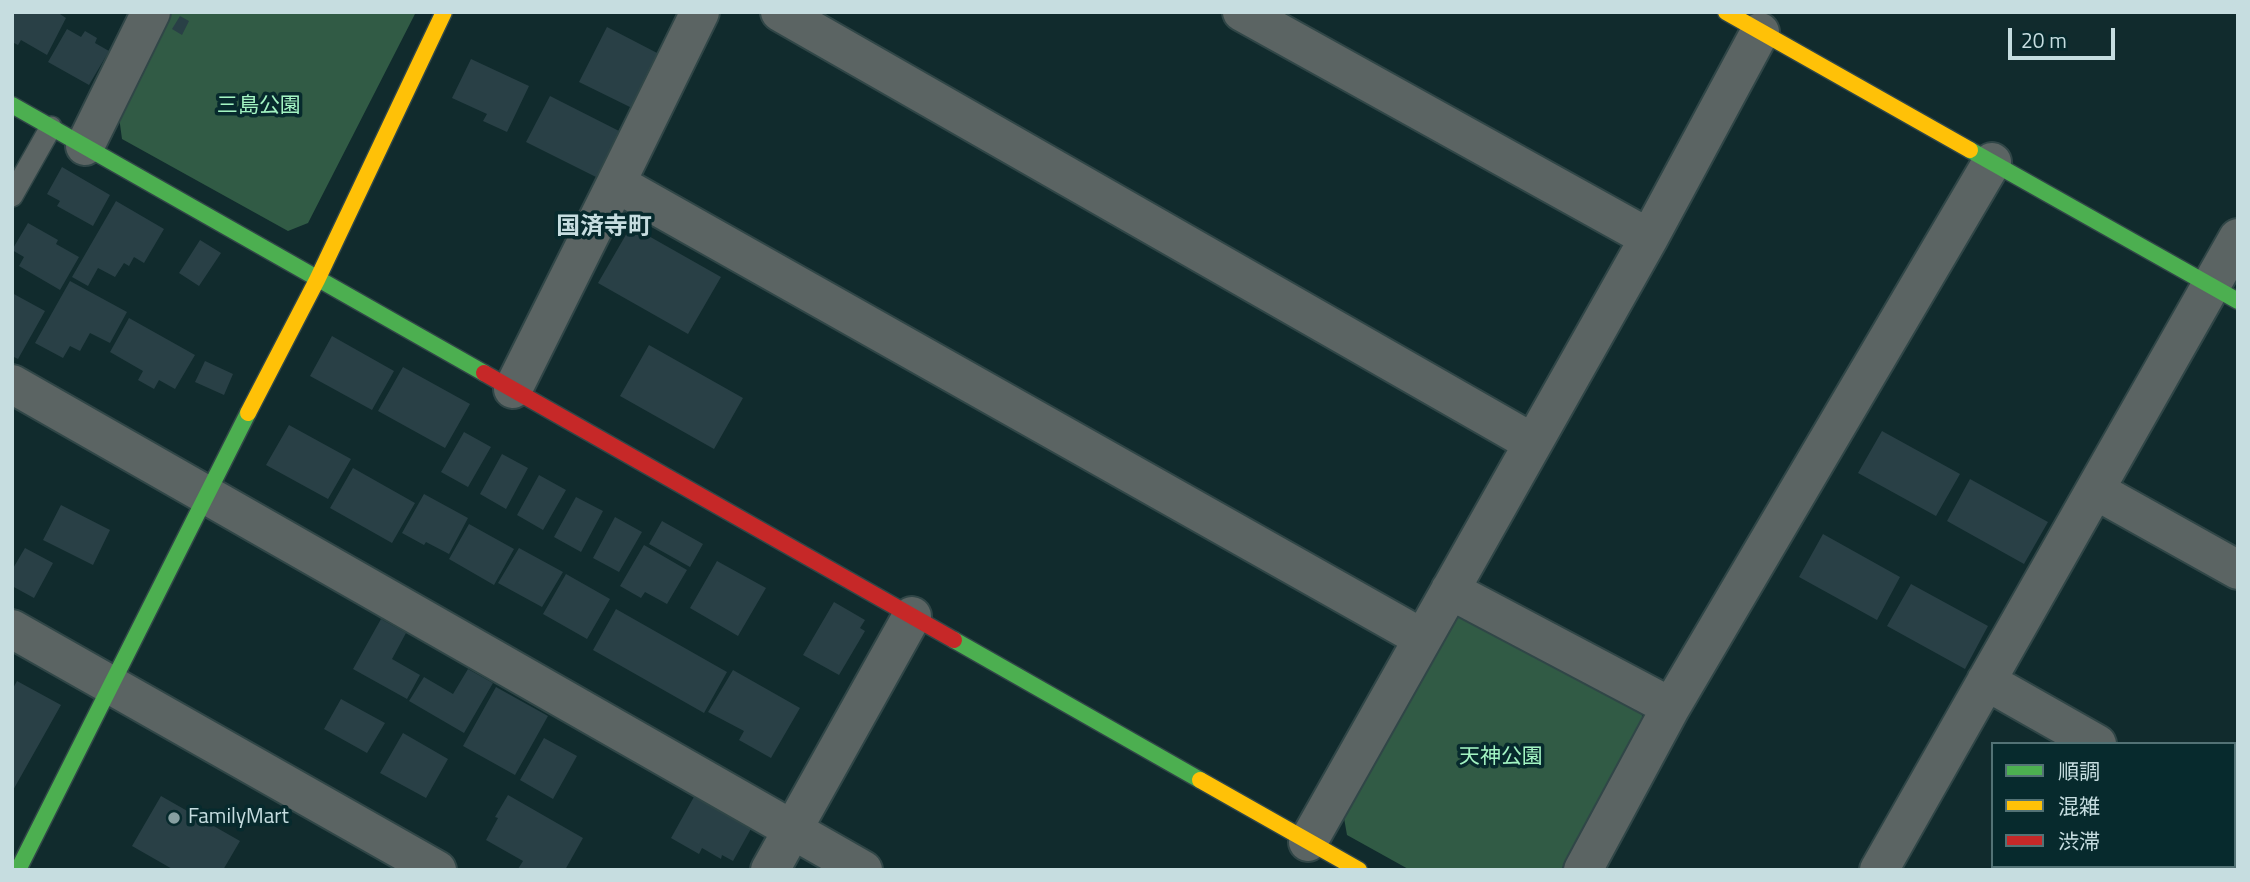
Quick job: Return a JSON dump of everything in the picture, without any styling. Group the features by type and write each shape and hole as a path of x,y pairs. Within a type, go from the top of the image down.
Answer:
{"street":[{"path":"85,146 150,12"},
{"path":"18,870 112,686 205,494 317,279 443,12"},
{"path":"513,389 700,12"},
{"path":"780,12 1533,443"},
{"path":"1242,12 1649,238"},
{"path":"1726,12 2224,293"},
{"path":"1308,842 1649,238 1760,32"},
{"path":"12,105 1359,870"},
{"path":"1583,870 1671,708 1992,162"},
{"path":"615,183 1422,638"},
{"path":"1878,870 2095,490 2224,293 2238,238"},
{"path":"12,384 863,870"},
{"path":"2095,490 2238,570"},
{"path":"1450,590 1671,708"},
{"path":"769,870 912,615"},
{"path":"12,629 437,870"},
{"path":"1986,681 2093,742"}],"lane":[{"path":"12,196 51,127"}],"green space":[{"name":"三島公園","path":"171,12 416,12 308,223 288,231 122,139 119,117"},
{"name":"天神公園","path":"1474,614 1639,707 1644,721 1561,870 1410,870 1347,835 1344,818 1458,617"}],"building":[{"path":"12,12 57,12 66,18 47,55 21,40 18,45 12,42"},
{"path":"180,16 189,21 182,35 172,29"},
{"path":"607,27 661,55 634,109 579,82"},
{"path":"67,29 81,37 85,31 97,38 95,43 109,51 89,85 48,62"},
{"path":"471,59 529,86 507,132 483,121 487,114 452,98"},
{"path":"550,96 623,133 600,179 526,142"},
{"path":"62,167 110,195 93,226 57,206 60,201 47,194"},
{"path":"116,201 164,229 144,263 134,257 129,266 124,263 115,277 98,268 88,286 72,277"},
{"path":"28,223 58,240 56,244 79,257 60,290 19,266 24,257 12,250"},
{"path":"631,226 721,277 688,334 598,283"},
{"path":"200,240 221,253 199,286 179,273"},
{"path":"70,281 127,312 110,343 90,333 80,351 70,346 63,358 35,343"},
{"path":"12,293 45,311 18,359 12,356"},
{"path":"129,318 195,355 175,389 159,380 154,389 138,380 143,371 110,352"},
{"path":"332,336 394,371 372,410 310,376"},
{"path":"649,345 743,398 714,449 620,396"},
{"path":"205,361 233,374 224,395 195,382"},
{"path":"403,367 470,404 445,448 378,411"},
{"path":"289,425 351,459 328,499 266,465"},
{"path":"1882,431 1960,474 1936,516 1858,473"},
{"path":"464,432 491,447 468,487 441,472"},
{"path":"502,454 528,468 506,509 480,494"},
{"path":"353,468 415,503 392,543 330,508"},
{"path":"539,475 566,490 543,530 517,515"},
{"path":"1970,479 2048,522 2024,564 1947,521"},
{"path":"424,494 468,518 449,554 402,533"},
{"path":"576,497 603,511 581,552 554,537"},
{"path":"61,505 110,530 93,565 43,540"},
{"path":"615,517 642,532 619,572 593,558"},
{"path":"662,521 703,544 690,567 649,544"},
{"path":"469,524 514,549 494,585 449,559"},
{"path":"1823,534 1900,577 1877,620 1799,577"},
{"path":"644,545 687,570 667,604 645,592 641,598 620,586"},
{"path":"25,548 53,563 34,598 12,586 12,570"},
{"path":"519,548 563,572 542,607 498,583"},
{"path":"717,561 766,588 738,636 690,608"},
{"path":"566,574 610,599 587,639 543,614"},
{"path":"1911,584 1988,626 1965,669 1887,626"},
{"path":"834,602 865,620 860,628 865,631 839,675 803,655"},
{"path":"616,609 727,672 704,713 593,650"},
{"path":"381,619 406,633 392,659 420,675 407,699 353,669"},
{"path":"468,669 493,683 464,733 409,701 424,677 453,694"},
{"path":"733,670 800,708 771,758 739,740 744,731 708,712"},
{"path":"17,681 61,705 12,792 12,690"},
{"path":"496,687 548,716 515,775 463,746"},
{"path":"341,699 385,723 367,753 324,729"},
{"path":"403,733 448,759 426,798 380,773"},
{"path":"544,738 577,756 553,799 520,780"},
{"path":"508,795 583,838 565,870 520,870 518,869 523,861 486,840"},
{"path":"695,795 752,827 733,861 722,855 721,859 702,848 699,854 671,838"},
{"name":"FamilyMart","path":"161,796 240,841 223,870 174,870 132,846"}],"traffic: fast":[{"path":"12,105 484,373"},
{"path":"1970,150 2238,301"},
{"path":"18,870 248,413"},
{"path":"954,640 1200,780"}],"traffic: slow":[{"path":"248,413 317,280 444,12"},
{"path":"1726,12 1970,150"},
{"path":"1200,780 1359,870"}],"traffic: jam":[{"path":"484,373 954,640"}],"place":[{"name":"FamilyMart","path":"174,818"}],"district":[{"name":"国済寺町","path":"604,228"}]}
